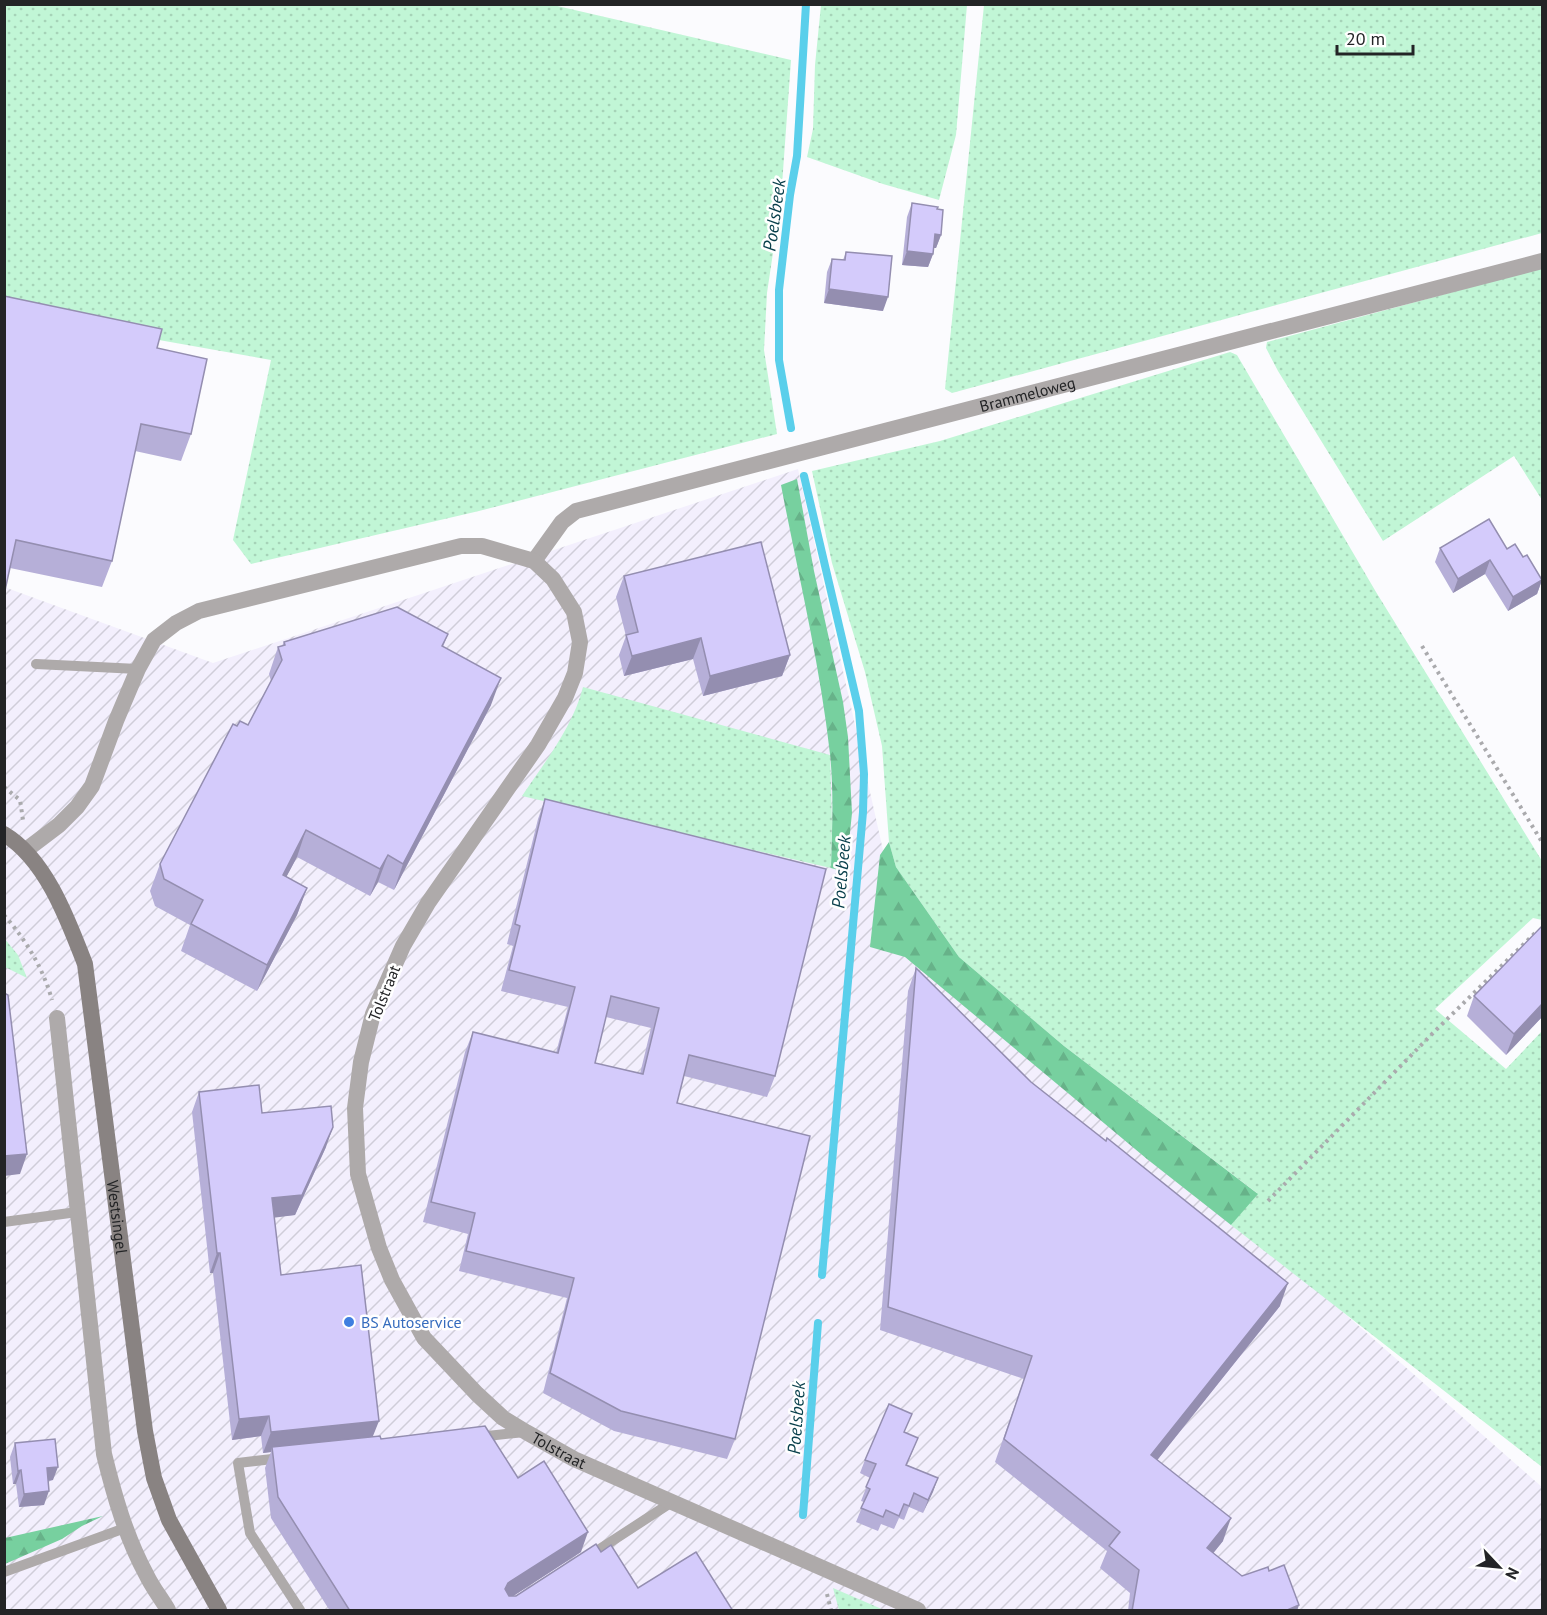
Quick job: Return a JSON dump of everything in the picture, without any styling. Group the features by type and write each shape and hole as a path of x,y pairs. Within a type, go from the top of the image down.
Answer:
{"main road":[{"name":"Westsingel","path":"4,834 26,850 68,919 85,964 145,1431 154,1479 169,1520 219,1611"}],"street":[{"name":"Brammeloweg","path":"534,561 562,522 576,511 1542,261"},
{"name":"Tolstraat","path":"26,850 59,825 77,807 92,786 138,669 154,640 176,623 199,611 461,546 482,546 534,561 553,579 574,612 580,642 575,673 565,698 538,745 428,903 403,946 373,1014 361,1062 355,1108 358,1174 379,1248 403,1301 424,1338 449,1366 503,1418 574,1459 918,1611"},
{"path":"57,1018 104,1454 113,1494 125,1528 145,1574 168,1611"}],"lane":[{"path":"36,664 138,669"},
{"path":"4,1222 77,1212"},
{"path":"468,1438 526,1432"},
{"path":"295,1457 238,1463 250,1533 300,1611"},
{"path":"584,1560 672,1502"},
{"path":"4,1572 125,1528"}],"path":[{"path":"1422,646 1542,842"},
{"path":"4,787 20,800 26,850"},
{"path":"4,915 23,940 47,980 57,1018"},
{"path":"1268,1201 1443,1022 1536,932 1542,934"}],"shaded area":[{"path":"798,469 899,922 1542,1487 1542,1610 5,1610 4,587 213,663"}],"green space":[{"path":"5,5 553,5 791,60 781,199 767,293 764,350 777,434 479,511 251,564 233,540 271,360 114,332 5,309"},
{"path":"821,5 967,5 956,135 939,200 883,184 807,157 813,129 815,65"},
{"path":"984,5 1542,5 1542,233 952,393 945,389"},
{"path":"1542,268 1542,500 1514,456 1383,541 1278,371 1266,348 1267,342"},
{"path":"1230,352 1237,355 1376,592 1542,861 1542,920 1533,918 1435,1009 1506,1069 1542,1031 1542,1467 1231,1225 1257,1193 1064,1046 959,957 896,867 889,842 882,746 865,672 832,563 812,471 940,441"},
{"path":"797,479 814,571 843,702 848,737 852,813 846,872 831,868 832,783 826,720 781,485"},
{"path":"583,687 830,755 831,868 522,796 565,730"},
{"path":"889,842 896,867 959,957 1064,1046 1258,1194 1231,1225 1147,1159 905,957 870,947 880,855"},
{"path":"4,938 18,955 27,978 5,967"},
{"path":"103,1516 62,1539 5,1564 5,1538"},
{"path":"833,1588 884,1610 839,1610"}],"building":[{"path":"912,203 938,207 937,209 943,210 941,235 935,234 933,254 907,251"},
{"path":"846,252 892,256 888,297 829,289 832,259 845,260"},
{"path":"4,296 162,329 157,348 207,359 191,434 141,424 112,561 16,540 4,595"},
{"path":"1489,519 1507,549 1515,544 1523,557 1527,555 1542,580 1513,597 1490,560 1458,579 1440,548"},
{"path":"761,542 790,655 710,676 701,638 632,656 626,635 638,632 624,576"},
{"path":"397,607 448,634 442,646 501,678 403,864 388,855 380,869 306,830 283,875 307,888 267,965 191,924 203,900 164,879 160,864 233,724 237,726 240,721 248,725 282,660 278,647 285,645 284,642"},
{"path":"545,799 826,869 775,1076 689,1055 677,1103 810,1136 735,1439 621,1411 550,1373 574,1278 466,1251 475,1213 431,1202 473,1032 558,1053 575,987 509,970 520,926 515,924","holes":["611,996 659,1008 643,1074 595,1063"]},
{"path":"1542,926 1542,1004 1514,1034 1474,996"},
{"path":"916,968 1031,1082 1106,1141 1107,1138 1288,1283 1151,1455 1231,1518 1207,1548 1242,1576 1268,1567 1269,1571 1284,1565 1299,1605 1285,1611 1132,1611 1139,1570 1109,1546 1120,1532 1004,1439 1032,1356 888,1307"},
{"path":"4,993 8,995 27,1154 4,1156"},
{"path":"259,1085 262,1113 331,1106 333,1127 302,1195 272,1198 281,1275 361,1265 379,1421 271,1432 269,1416 239,1419 199,1092"},
{"path":"889,1404 912,1414 904,1432 918,1438 906,1465 938,1478 928,1500 914,1493 909,1506 904,1504 899,1516 886,1510 883,1517 861,1508 870,1489 866,1487 876,1464 865,1460"},
{"path":"485,1426 518,1478 544,1461 588,1532 508,1583 505,1589 509,1596 516,1596 596,1544 601,1552 611,1545 638,1588 696,1552 733,1611 350,1611 278,1497 272,1447 380,1436 381,1439"},
{"path":"55,1439 58,1467 47,1468 49,1491 24,1494 21,1470 18,1471 15,1443"}],"waterway":[{"name":"Poelsbeek","path":"791,428 779,360 779,290 797,156 806,4"},
{"name":"Poelsbeek","path":"804,476 859,711 864,774 863,812 822,1275"},
{"name":"Poelsbeek","path":"803,1515 818,1323"}],"place":[{"name":"BS Autoservice","path":"349,1322"}]}
